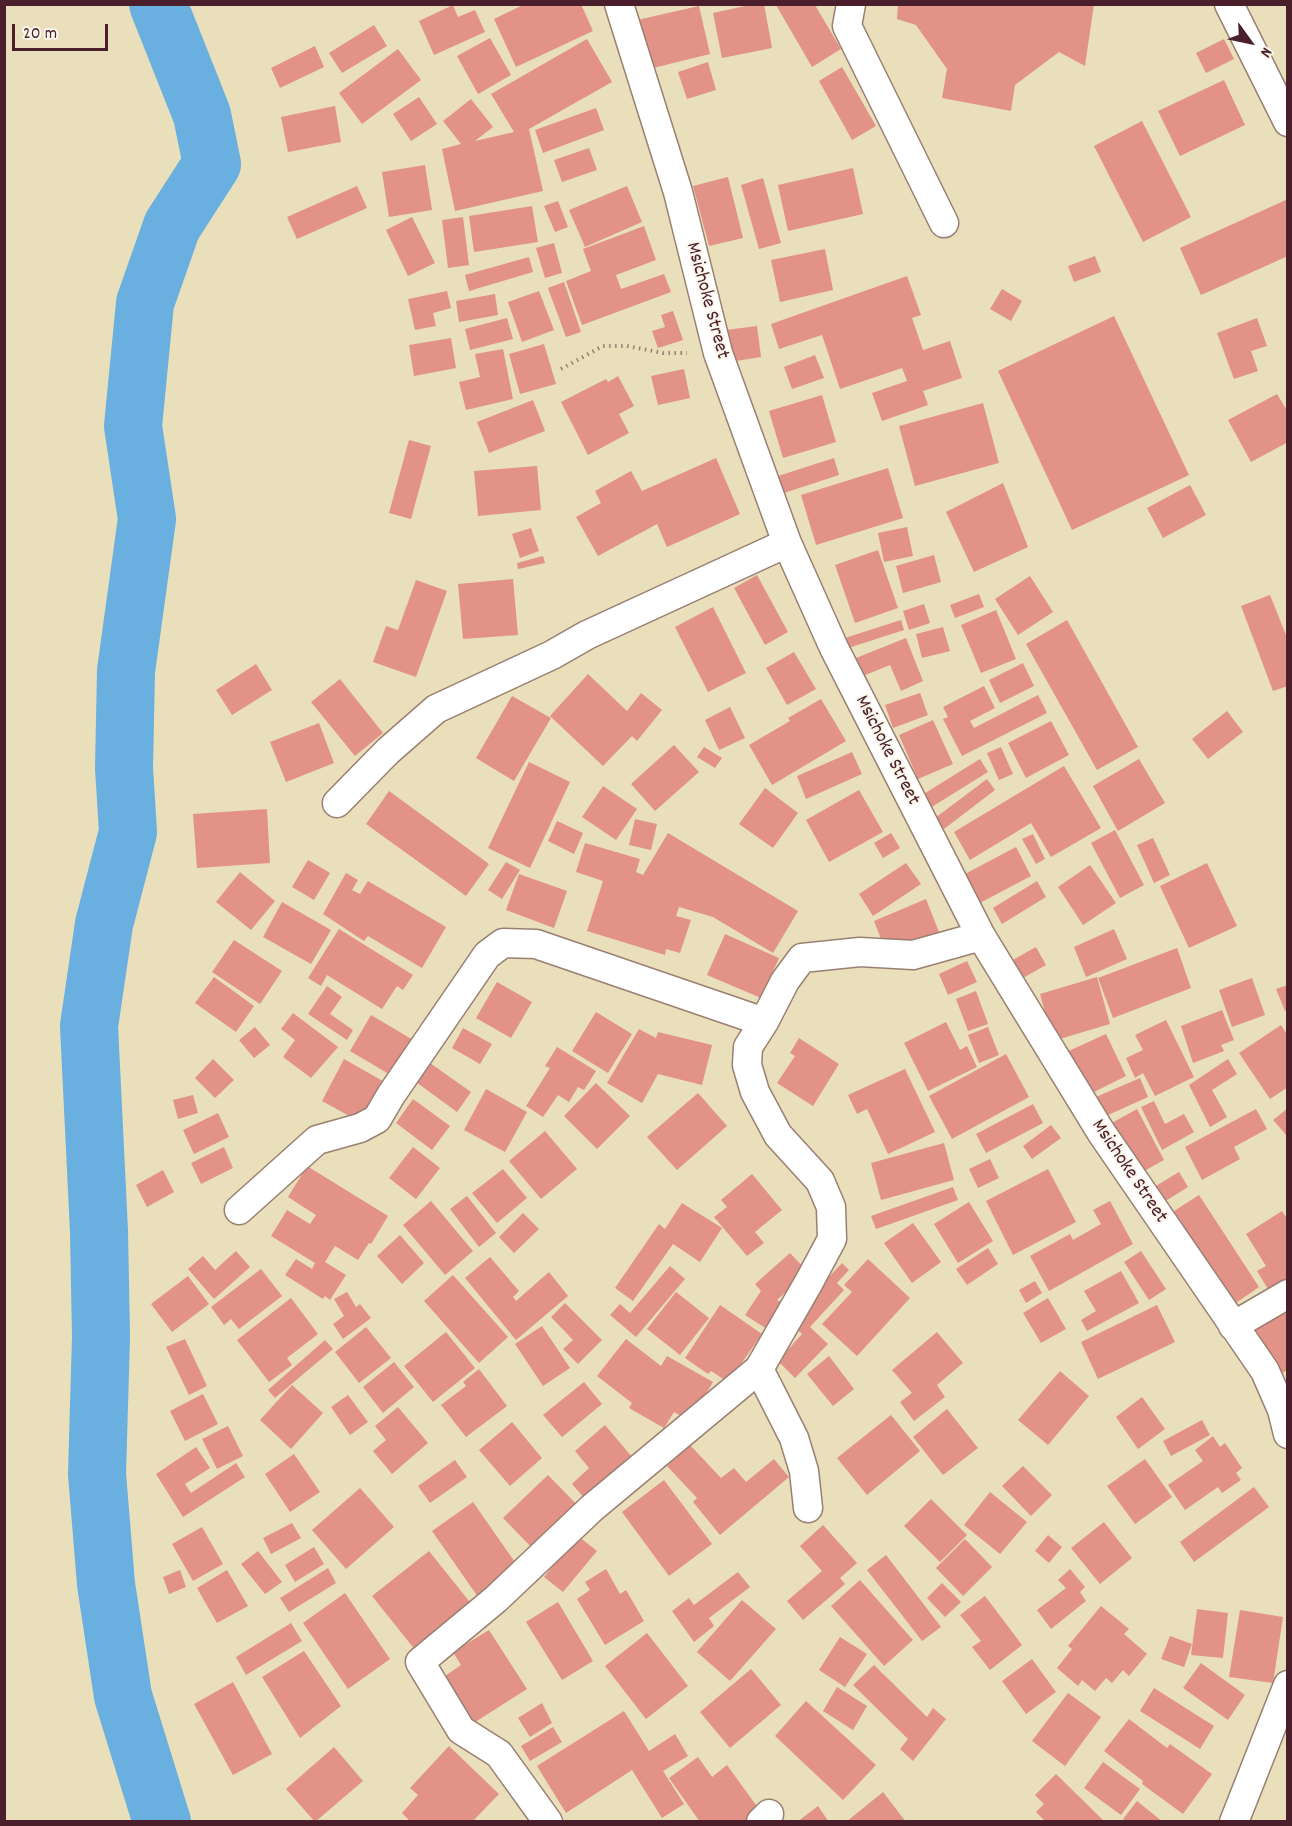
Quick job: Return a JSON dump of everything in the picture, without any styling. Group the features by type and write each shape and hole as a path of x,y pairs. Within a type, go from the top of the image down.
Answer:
{"street":[{"name":"Msichoke Street","path":"620,4 678,192 718,354 787,543 834,648 981,936 1101,1132 1265,1371 1282,1410 1287,1434"},
{"path":"850,4 847,26 944,223"},
{"path":"1229,4 1287,123"},
{"path":"337,803 388,751 436,709 552,655 587,635 787,543"},
{"path":"548,1821 499,1754 461,1730 420,1662 496,1599 592,1508 759,1369 832,1239 831,1206 820,1181 778,1135 755,1092 747,1065 748,1047 785,981 802,958 860,952 914,955 981,936"},
{"path":"239,1210 317,1140 360,1128 376,1119 487,955 503,943 536,944 764,1022"},
{"path":"1233,1326 1287,1294"},
{"path":"759,1369 794,1438 804,1471 808,1508"},
{"path":"1234,1821 1287,1685"}],"path":[{"path":"561,369 603,346 627,346 663,352 718,354"}],"building":[{"path":"525,4 581,4 593,31 516,67 494,19"},
{"path":"764,4 772,48 722,58 713,13"},
{"path":"898,4 1094,4 1085,66 1059,52 1015,85 1011,111 942,98 947,69 916,25 897,19"},
{"path":"453,5 458,17 475,10 485,32 434,55 419,21"},
{"path":"776,5 815,5 841,49 812,67"},
{"path":"699,6 710,54 649,69 637,20"},
{"path":"374,25 387,46 342,73 329,53"},
{"path":"490,38 511,75 478,94 457,56"},
{"path":"587,39 612,82 529,129 543,191 455,211 442,149 461,144 443,121 471,99 493,127 475,141 514,132 491,94"},
{"path":"1224,39 1234,59 1206,73 1196,53"},
{"path":"315,46 324,67 280,88 271,68"},
{"path":"398,49 421,80 362,124 339,93"},
{"path":"708,62 716,90 687,99 678,72"},
{"path":"842,67 876,126 852,140 819,81"},
{"path":"1224,80 1245,125 1180,156 1158,111"},
{"path":"419,97 437,124 411,141 393,114"},
{"path":"335,106 341,142 288,152 281,117"},
{"path":"596,108 604,130 543,153 535,130"},
{"path":"1142,121 1191,217 1143,242 1094,146"},
{"path":"589,148 597,170 562,182 554,160"},
{"path":"425,165 432,210 389,217 382,172"},
{"path":"853,168 863,214 788,231 778,185"},
{"path":"728,177 743,238 709,246 693,186"},
{"path":"763,178 781,243 759,249 741,185"},
{"path":"357,186 367,208 297,239 287,217"},
{"path":"627,186 642,222 585,247 569,210"},
{"path":"1288,199 1288,256 1201,295 1180,248"},
{"path":"558,201 568,227 555,232 544,206"},
{"path":"532,206 538,242 474,252 469,216"},
{"path":"412,217 435,263 408,276 386,230"},
{"path":"463,217 469,265 448,268 442,220"},
{"path":"644,226 656,260 616,275 621,289 664,274 671,292 582,325 566,281 591,271 583,249"},
{"path":"554,243 562,273 545,278 536,248"},
{"path":"825,249 833,290 780,302 771,260"},
{"path":"1095,256 1101,272 1074,282 1068,266"},
{"path":"529,257 533,272 469,291 465,275"},
{"path":"907,276 921,315 912,318 923,350 950,341 962,378 923,391 928,405 882,421 872,393 907,381 902,368 840,389 822,335 779,349 771,324"},
{"path":"564,282 581,332 566,337 548,288"},
{"path":"1002,289 1022,301 1011,321 990,309"},
{"path":"447,291 451,308 433,313 436,326 415,330 408,299"},
{"path":"539,291 554,330 522,342 508,302"},
{"path":"495,294 498,315 459,322 456,301"},
{"path":"673,311 683,340 658,348 652,331 665,327 661,315"},
{"path":"1114,316 1189,475 1072,530 998,371"},
{"path":"507,318 513,339 470,350 465,329"},
{"path":"1257,318 1267,346 1251,351 1258,371 1234,379 1217,333"},
{"path":"757,326 761,357 723,363 718,331"},
{"path":"451,338 456,368 414,376 409,345"},
{"path":"544,344 556,384 520,394 509,354"},
{"path":"503,349 513,399 466,410 459,382 480,377 475,354"},
{"path":"815,355 824,378 792,389 784,367"},
{"path":"684,369 690,398 658,405 651,376"},
{"path":"618,376 634,406 619,414 629,433 588,455 561,402 606,379 608,382"},
{"path":"1277,394 1288,412 1288,442 1251,462 1228,420"},
{"path":"822,395 836,442 783,458 769,411"},
{"path":"533,400 545,431 489,453 477,422"},
{"path":"983,403 999,463 915,486 899,426"},
{"path":"409,440 431,446 411,519 389,513"},
{"path":"716,458 740,514 667,547 657,524 598,556 576,517 601,503 595,491 631,471 642,491"},
{"path":"834,458 839,475 781,494 775,477"},
{"path":"537,466 541,510 478,516 474,471"},
{"path":"888,468 903,518 816,545 801,495"},
{"path":"1003,483 1028,547 974,572 946,512"},
{"path":"1190,485 1206,515 1163,538 1147,508"},
{"path":"907,527 913,556 884,562 878,533"},
{"path":"531,528 539,551 520,558 512,534"},
{"path":"878,550 898,608 855,623 835,565"},
{"path":"934,555 941,582 903,593 896,566"},
{"path":"543,556 545,563 518,569 517,563"},
{"path":"757,575 788,632 765,645 734,588"},
{"path":"1030,576 1053,612 1018,635 995,599"},
{"path":"513,579 518,635 463,639 458,584"},
{"path":"416,580 447,591 416,677 373,662 386,626 398,630"},
{"path":"979,594 984,607 955,618 950,605"},
{"path":"1270,595 1288,640 1288,686 1273,691 1241,606"},
{"path":"924,604 930,623 909,630 903,611"},
{"path":"713,607 746,673 708,692 675,627"},
{"path":"996,610 1016,659 981,673 961,625"},
{"path":"901,620 904,630 848,648 845,638"},
{"path":"1067,620 1138,747 1097,770 1026,644"},
{"path":"943,627 950,651 922,658 916,634"},
{"path":"906,638 923,681 901,691 890,665 863,676 856,658"},
{"path":"794,652 816,689 787,705 766,668"},
{"path":"1023,663 1034,686 1000,703 989,680"},
{"path":"256,664 272,690 232,715 216,690"},
{"path":"588,674 627,711 641,693 662,710 637,741 632,736 603,766 550,716"},
{"path":"340,679 383,733 355,756 311,702"},
{"path":"984,686 995,708 970,721 974,728 1038,695 1047,713 962,756 943,719 948,717 943,707"},
{"path":"920,693 928,715 893,728 885,705"},
{"path":"512,696 551,718 514,781 476,758"},
{"path":"821,699 846,741 772,785 749,745 790,721 788,718"},
{"path":"730,707 745,738 719,750 705,720"},
{"path":"1227,711 1243,732 1208,759 1192,739"},
{"path":"933,720 953,764 918,779 899,735"},
{"path":"1051,721 1069,755 1026,778 1008,743"},
{"path":"319,723 334,763 286,782 270,742"},
{"path":"674,745 699,772 655,811 631,784"},
{"path":"704,747 722,758 715,768 697,757"},
{"path":"1001,747 1013,774 999,780 987,753"},
{"path":"852,752 862,774 806,799 797,776"},
{"path":"980,759 988,772 930,808 922,795"},
{"path":"1139,759 1165,803 1118,831 1093,786"},
{"path":"529,762 570,782 530,868 488,848"},
{"path":"1064,766 1101,828 1051,857 1031,823 970,860 954,832"},
{"path":"987,779 995,790 944,829 935,818"},
{"path":"603,786 637,809 616,840 582,817"},
{"path":"765,788 798,813 773,848 739,824"},
{"path":"859,790 883,832 829,862 806,820"},
{"path":"389,791 489,864 466,896 366,824"},
{"path":"267,809 270,863 197,868 193,814"},
{"path":"635,819 657,824 651,850 629,845"},
{"path":"557,821 583,833 574,854 548,841"},
{"path":"1115,830 1144,885 1120,898 1091,843"},
{"path":"668,833 798,911 773,953 713,917 679,907 676,916 691,920 680,953 666,949 665,955 587,931 603,881 576,872 585,843 640,859 636,872 643,875"},
{"path":"891,833 900,848 883,858 874,843"},
{"path":"1033,834 1045,859 1036,864 1022,839"},
{"path":"1153,838 1170,875 1154,883 1137,845"},
{"path":"1016,847 1031,876 980,903 965,874"},
{"path":"308,860 330,873 314,900 292,887"},
{"path":"506,862 520,870 502,899 488,890"},
{"path":"906,863 921,884 873,916 859,894"},
{"path":"1207,863 1237,926 1189,948 1160,886"},
{"path":"1090,865 1116,903 1083,925 1058,887"},
{"path":"240,872 275,901 251,930 216,902"},
{"path":"346,873 358,880 352,890 360,894 368,881 446,927 422,968 368,936 364,941 323,914"},
{"path":"519,874 567,891 554,928 506,910"},
{"path":"1037,881 1046,897 1002,924 993,908"},
{"path":"926,899 939,932 887,954 874,921"},
{"path":"282,902 331,930 311,964 263,937"},
{"path":"339,929 413,975 403,990 397,986 382,1009 327,975 321,986 308,978"},
{"path":"1114,929 1127,959 1086,977 1074,947"},
{"path":"725,934 779,958 761,998 707,975"},
{"path":"234,940 282,971 260,1004 212,972"},
{"path":"1036,947 1046,965 1021,979 1011,961"},
{"path":"1177,948 1191,988 1113,1018 1098,978"},
{"path":"967,961 977,982 948,995 939,974"},
{"path":"214,977 254,1006 236,1032 195,1003"},
{"path":"1097,977 1110,1024 1053,1041 1040,994"},
{"path":"1252,978 1265,1015 1232,1027 1219,990"},
{"path":"497,982 532,1002 511,1038 476,1018"},
{"path":"1288,985 1288,1010 1285,1011 1276,989"},
{"path":"327,986 342,997 330,1014 353,1030 347,1040 308,1014"},
{"path":"976,991 988,1024 968,1031 956,999"},
{"path":"1222,1010 1234,1040 1221,1045 1224,1051 1193,1063 1181,1026"},
{"path":"596,1012 632,1034 608,1073 572,1051"},
{"path":"293,1013 338,1047 311,1078 283,1057 295,1040 281,1029"},
{"path":"371,1015 420,1044 399,1080 350,1051"},
{"path":"1166,1020 1194,1077 1155,1096 1143,1073 1135,1078 1126,1058 1143,1050 1135,1035"},
{"path":"946,1022 960,1050 967,1046 977,1067 928,1091 904,1043"},
{"path":"1281,1025 1288,1036 1288,1087 1270,1099 1239,1053"},
{"path":"255,1027 270,1045 254,1058 239,1040"},
{"path":"988,1027 999,1055 979,1063 968,1035"},
{"path":"463,1028 492,1044 480,1064 452,1048"},
{"path":"639,1029 656,1038 658,1032 712,1045 702,1085 658,1074 642,1103 607,1083"},
{"path":"1106,1034 1126,1076 1082,1098 1062,1054"},
{"path":"799,1038 839,1064 813,1106 777,1083 795,1056 790,1053"},
{"path":"557,1047 596,1071 584,1090 578,1087 569,1102 558,1095 543,1117 526,1106 550,1068 545,1066"},
{"path":"1006,1054 1029,1097 952,1139 929,1096"},
{"path":"213,1059 234,1080 215,1098 195,1078"},
{"path":"344,1059 388,1084 366,1125 322,1101"},
{"path":"1228,1059 1237,1074 1212,1090 1227,1117 1210,1127 1189,1085"},
{"path":"430,1063 471,1092 457,1112 416,1082"},
{"path":"905,1069 935,1132 888,1154 867,1109 857,1114 848,1095"},
{"path":"1140,1078 1148,1097 1097,1120 1089,1100"},
{"path":"596,1083 630,1116 597,1149 564,1116"},
{"path":"486,1089 527,1112 505,1152 464,1130"},
{"path":"698,1093 727,1126 677,1170 647,1137"},
{"path":"193,1095 198,1113 178,1119 173,1100"},
{"path":"413,1099 450,1126 432,1150 396,1123"},
{"path":"1154,1101 1165,1124 1184,1114 1194,1132 1162,1150 1141,1107"},
{"path":"1033,1104 1043,1123 986,1153 976,1134"},
{"path":"1288,1108 1288,1137 1273,1120"},
{"path":"1137,1109 1164,1160 1135,1176 1108,1125"},
{"path":"1256,1109 1267,1129 1234,1147 1240,1159 1202,1180 1185,1147"},
{"path":"218,1113 229,1137 194,1154 183,1130"},
{"path":"1051,1125 1061,1138 1032,1159 1023,1146"},
{"path":"545,1131 577,1169 541,1199 509,1161"},
{"path":"944,1143 954,1180 881,1200 871,1163"},
{"path":"224,1147 233,1168 201,1184 191,1163"},
{"path":"413,1147 440,1168 416,1199 389,1178"},
{"path":"990,1159 999,1178 978,1188 969,1169"},
{"path":"307,1166 388,1216 358,1260 335,1246 325,1262 346,1275 330,1300 325,1296 323,1299 285,1275 296,1259 312,1269 315,1263 271,1236 287,1210 310,1224 316,1215 288,1197"},
{"path":"503,1169 527,1198 497,1223 472,1193"},
{"path":"1048,1169 1076,1222 1013,1255 986,1201"},
{"path":"163,1170 174,1192 147,1207 136,1185"},
{"path":"1179,1172 1188,1187 1156,1207 1146,1192"},
{"path":"752,1174 782,1210 755,1232 764,1243 747,1256 714,1217 727,1207 721,1200"},
{"path":"953,1187 958,1200 876,1229 871,1216"},
{"path":"1199,1195 1259,1287 1226,1310 1200,1252 1174,1211"},
{"path":"467,1196 496,1233 479,1247 450,1209"},
{"path":"431,1201 473,1251 445,1275 403,1225"},
{"path":"1110,1201 1133,1244 1049,1291 1030,1256 1070,1234 1073,1240 1101,1224 1093,1210"},
{"path":"969,1202 993,1241 958,1263 934,1224"},
{"path":"682,1203 722,1228 700,1262 673,1244 633,1301 615,1288 659,1224 665,1229"},
{"path":"1282,1211 1288,1220 1288,1290 1274,1299 1257,1271 1266,1266 1246,1234"},
{"path":"523,1213 539,1229 514,1253 499,1237"},
{"path":"913,1223 941,1262 912,1283 884,1243"},
{"path":"400,1235 424,1263 402,1284 377,1256"},
{"path":"988,1248 998,1264 967,1285 956,1269"},
{"path":"236,1251 250,1267 214,1299 188,1269 203,1256 215,1270"},
{"path":"1141,1251 1166,1289 1149,1300 1124,1262"},
{"path":"790,1253 808,1272 777,1300 786,1305 770,1331 745,1315 761,1291 755,1284"},
{"path":"490,1257 519,1291 513,1297 516,1301 549,1272 568,1296 516,1340 465,1278"},
{"path":"868,1259 910,1298 857,1356 822,1324 852,1292 844,1285"},
{"path":"842,1263 849,1270 837,1283 844,1290 810,1327 828,1344 795,1378 778,1361 802,1334 788,1321"},
{"path":"670,1266 685,1279 636,1337 610,1315 620,1304 630,1313"},
{"path":"261,1269 282,1296 239,1329 231,1319 224,1325 211,1307"},
{"path":"1121,1271 1139,1303 1087,1331 1081,1320 1096,1311 1084,1291"},
{"path":"453,1275 508,1337 479,1363 424,1301"},
{"path":"188,1276 209,1304 172,1332 151,1304"},
{"path":"1035,1281 1042,1293 1026,1303 1019,1290"},
{"path":"347,1292 356,1307 360,1304 371,1318 343,1339 333,1324 344,1316 334,1299"},
{"path":"676,1292 709,1318 680,1355 647,1329"},
{"path":"291,1298 318,1334 287,1358 292,1365 269,1382 237,1340"},
{"path":"1048,1298 1066,1329 1041,1343 1023,1313"},
{"path":"565,1303 602,1340 578,1364 563,1349 573,1340 551,1317"},
{"path":"1288,1303 1288,1370 1278,1375 1251,1322"},
{"path":"720,1305 762,1334 741,1364 744,1366 731,1384 711,1371 708,1374 685,1358"},
{"path":"1157,1305 1175,1342 1098,1379 1081,1342"},
{"path":"542,1326 570,1368 543,1386 515,1344"},
{"path":"366,1327 391,1358 359,1383 335,1352"},
{"path":"446,1332 475,1368 433,1402 404,1366"},
{"path":"937,1332 963,1363 937,1385 945,1397 914,1421 900,1402 912,1393 892,1370"},
{"path":"185,1339 207,1386 189,1395 166,1347"},
{"path":"626,1339 661,1366 667,1356 713,1382 690,1421 674,1412 664,1428 629,1408 632,1403 597,1376"},
{"path":"325,1340 333,1349 275,1398 268,1390"},
{"path":"829,1356 854,1389 833,1406 807,1374"},
{"path":"394,1362 414,1387 383,1413 363,1387"},
{"path":"479,1369 507,1406 466,1437 441,1405 466,1386 463,1382"},
{"path":"1060,1371 1089,1396 1048,1445 1018,1420"},
{"path":"584,1382 602,1404 562,1437 543,1415"},
{"path":"292,1385 323,1413 291,1449 260,1420"},
{"path":"203,1394 218,1424 185,1441 170,1411"},
{"path":"348,1395 368,1422 350,1435 331,1407"},
{"path":"1142,1397 1165,1429 1138,1449 1116,1417"},
{"path":"398,1407 428,1443 392,1474 373,1451 386,1440 375,1426"},
{"path":"947,1409 978,1448 943,1475 913,1437"},
{"path":"891,1415 920,1451 867,1495 837,1458"},
{"path":"1202,1420 1210,1435 1171,1456 1163,1441"},
{"path":"512,1422 542,1458 510,1486 479,1450"},
{"path":"605,1425 632,1457 586,1500 572,1484 589,1468 575,1451"},
{"path":"228,1426 243,1456 217,1469 202,1439"},
{"path":"1213,1436 1220,1447 1225,1443 1242,1468 1236,1473 1241,1480 1222,1493 1218,1487 1185,1510 1168,1485 1203,1461 1195,1450"},
{"path":"690,1445 721,1478 734,1468 746,1482 774,1459 789,1477 720,1535 693,1502 697,1498 667,1466"},
{"path":"196,1447 210,1468 185,1484 191,1493 236,1463 245,1477 183,1517 156,1474"},
{"path":"294,1454 320,1492 290,1512 265,1474"},
{"path":"1145,1459 1172,1497 1135,1524 1107,1486"},
{"path":"455,1460 467,1477 430,1503 418,1486"},
{"path":"1023,1466 1052,1495 1031,1516 1002,1486"},
{"path":"548,1475 581,1509 536,1552 503,1518"},
{"path":"664,1480 712,1544 669,1576 622,1512"},
{"path":"1254,1487 1269,1507 1194,1562 1180,1542"},
{"path":"360,1488 394,1527 346,1569 312,1530"},
{"path":"990,1492 1027,1522 1000,1554 964,1525"},
{"path":"931,1499 967,1535 940,1562 904,1526"},
{"path":"473,1502 519,1568 478,1597 432,1531"},
{"path":"1104,1522 1132,1558 1100,1584 1071,1548"},
{"path":"292,1523 301,1538 271,1554 263,1538"},
{"path":"823,1525 857,1563 840,1578 845,1584 803,1620 787,1601 822,1571 800,1546"},
{"path":"202,1527 223,1564 193,1581 172,1544"},
{"path":"1048,1535 1062,1547 1049,1563 1035,1551"},
{"path":"578,1536 597,1551 563,1592 544,1577"},
{"path":"965,1539 992,1567 963,1596 936,1568"},
{"path":"314,1547 324,1564 295,1582 285,1565"},
{"path":"258,1551 282,1582 265,1594 241,1564"},
{"path":"429,1551 473,1606 416,1651 372,1596"},
{"path":"886,1555 941,1627 922,1641 867,1570"},
{"path":"328,1568 336,1583 289,1612 280,1598"},
{"path":"606,1569 620,1594 626,1590 644,1621 605,1645 577,1599 590,1590 585,1582"},
{"path":"1070,1569 1085,1587 1080,1592 1086,1601 1051,1629 1037,1610 1066,1588 1058,1580"},
{"path":"180,1570 186,1587 169,1594 163,1577"},
{"path":"227,1570 248,1606 217,1623 197,1588"},
{"path":"738,1572 750,1587 709,1618 714,1626 694,1642 672,1611 689,1598 694,1605"},
{"path":"860,1580 913,1640 884,1666 831,1606"},
{"path":"942,1583 961,1602 945,1617 927,1598"},
{"path":"345,1593 390,1659 348,1689 303,1623"},
{"path":"985,1596 1022,1645 990,1670 972,1647 981,1641 960,1615"},
{"path":"742,1600 776,1629 730,1681 697,1652"},
{"path":"558,1602 593,1661 562,1680 526,1622"},
{"path":"1101,1606 1129,1629 1124,1634 1147,1654 1129,1676 1123,1670 1112,1683 1106,1678 1095,1691 1082,1680 1078,1686 1057,1668 1072,1649 1068,1646"},
{"path":"1197,1609 1228,1613 1223,1658 1191,1655"},
{"path":"1240,1610 1283,1617 1273,1683 1229,1677"},
{"path":"291,1623 302,1641 246,1675 236,1657"},
{"path":"489,1630 527,1689 469,1726 439,1680 461,1665 453,1652"},
{"path":"647,1633 688,1686 646,1719 605,1666"},
{"path":"1170,1636 1192,1644 1184,1667 1161,1659"},
{"path":"840,1637 867,1654 845,1687 819,1670"},
{"path":"304,1651 341,1706 300,1738 262,1677"},
{"path":"1032,1659 1056,1692 1026,1714 1002,1681"},
{"path":"1201,1663 1245,1695 1228,1720 1183,1688"},
{"path":"874,1665 927,1717 933,1708 946,1719 913,1761 900,1749 908,1739 853,1685"},
{"path":"751,1669 781,1705 730,1748 700,1712"},
{"path":"233,1682 272,1754 233,1775 194,1704"},
{"path":"837,1687 867,1706 853,1730 823,1711"},
{"path":"1154,1688 1214,1726 1200,1749 1140,1711"},
{"path":"1068,1693 1101,1717 1065,1766 1032,1741"},
{"path":"806,1701 876,1765 843,1800 775,1736"},
{"path":"542,1703 552,1723 530,1737 518,1718"},
{"path":"624,1711 649,1751 675,1734 688,1756 663,1771 684,1804 662,1818 632,1770 566,1813 537,1766"},
{"path":"1129,1719 1167,1748 1170,1744 1212,1774 1183,1814 1142,1784 1143,1781 1104,1751"},
{"path":"553,1727 562,1742 530,1761 521,1746"},
{"path":"449,1746 499,1794 472,1822 411,1822 402,1813 418,1795 410,1788"},
{"path":"334,1747 363,1781 315,1822 286,1789"},
{"path":"698,1757 712,1777 727,1765 761,1812 749,1822 700,1822 669,1778"},
{"path":"1103,1762 1140,1789 1121,1815 1084,1788"},
{"path":"1056,1774 1105,1822 1046,1822 1036,1812 1044,1804 1035,1795"},
{"path":"883,1792 906,1822 846,1822"},
{"path":"1137,1801 1163,1822 1126,1822 1123,1819"},
{"path":"818,1806 829,1822 797,1822"}],"waterway":[{"path":"158,4 202,115 212,164 172,226 145,303 133,426 147,519 126,671 124,768 128,832 104,924 89,1026 99,1231 101,1337 97,1474 106,1584 123,1696 162,1822"}]}
